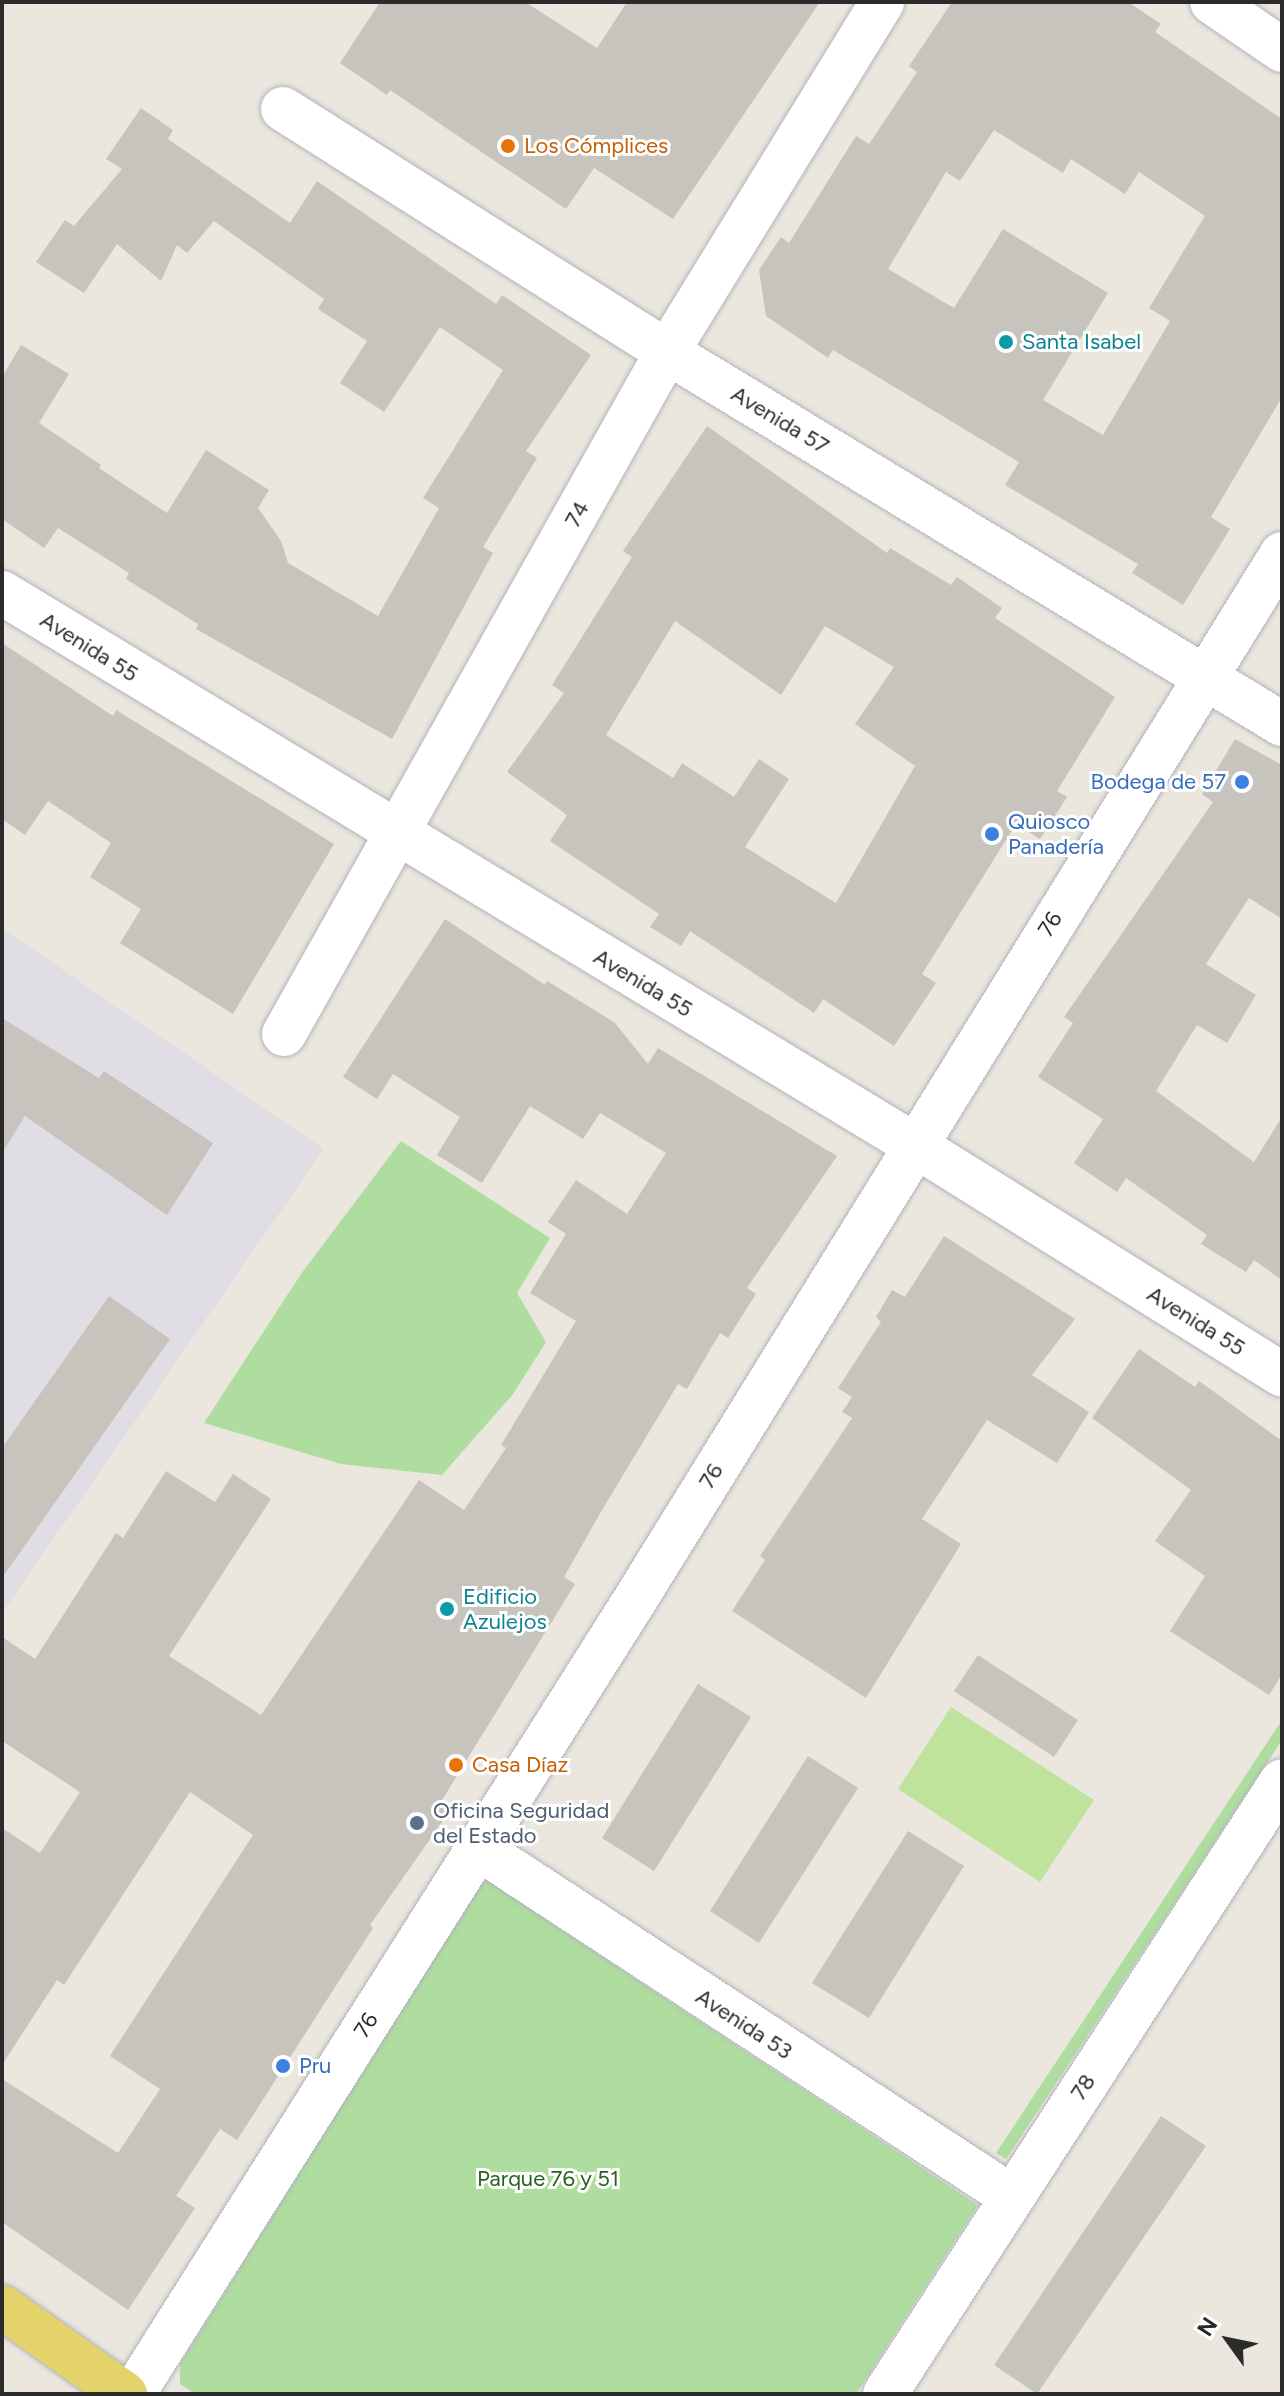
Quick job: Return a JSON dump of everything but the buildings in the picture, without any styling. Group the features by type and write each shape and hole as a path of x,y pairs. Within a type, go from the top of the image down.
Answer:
{"main road":[{"path":"2,2307 125,2394"}],"street":[{"name":"74","path":"284,1034 398,837 667,352 882,2"},
{"path":"1212,2 1282,50"},
{"name":"Avenida 57","path":"283,109 667,352 1282,724"},
{"name":"76","path":"133,2394 478,1848 1282,554"},
{"name":"Avenida 55","path":"2,593 398,837 913,1144 1282,1375"},
{"name":"78","path":"885,2394 1282,1781"},
{"name":"Avenida 53","path":"478,1848 1012,2197"}],"shaded area":[{"path":"2,928 324,1149 2,1613"}],"green space":[{"path":"401,1141 550,1238 517,1293 546,1342 513,1394 442,1475 341,1464 204,1423 301,1274"},
{"path":"951,1707 1094,1800 1040,1882 898,1789"},
{"path":"1282,1720 1282,1740 1006,2159 996,2153"},
{"name":"Parque 76 y 51","path":"483,1878 978,2205 856,2394 195,2394 180,2384 180,2364"}],"place":[{"name":"Los Cómplices","path":"508,146"},
{"name":"Santa Isabel","path":"1006,342"},
{"name":"Bodega de 57","path":"1242,782"},
{"name":"Quiosco Panadería","path":"992,834"},
{"name":"Edificio Azulejos","path":"447,1609"},
{"name":"Casa Díaz","path":"456,1765"},
{"name":"Oficina Seguridad del Estado","path":"417,1823"},
{"name":"Pru","path":"283,2066"}]}
